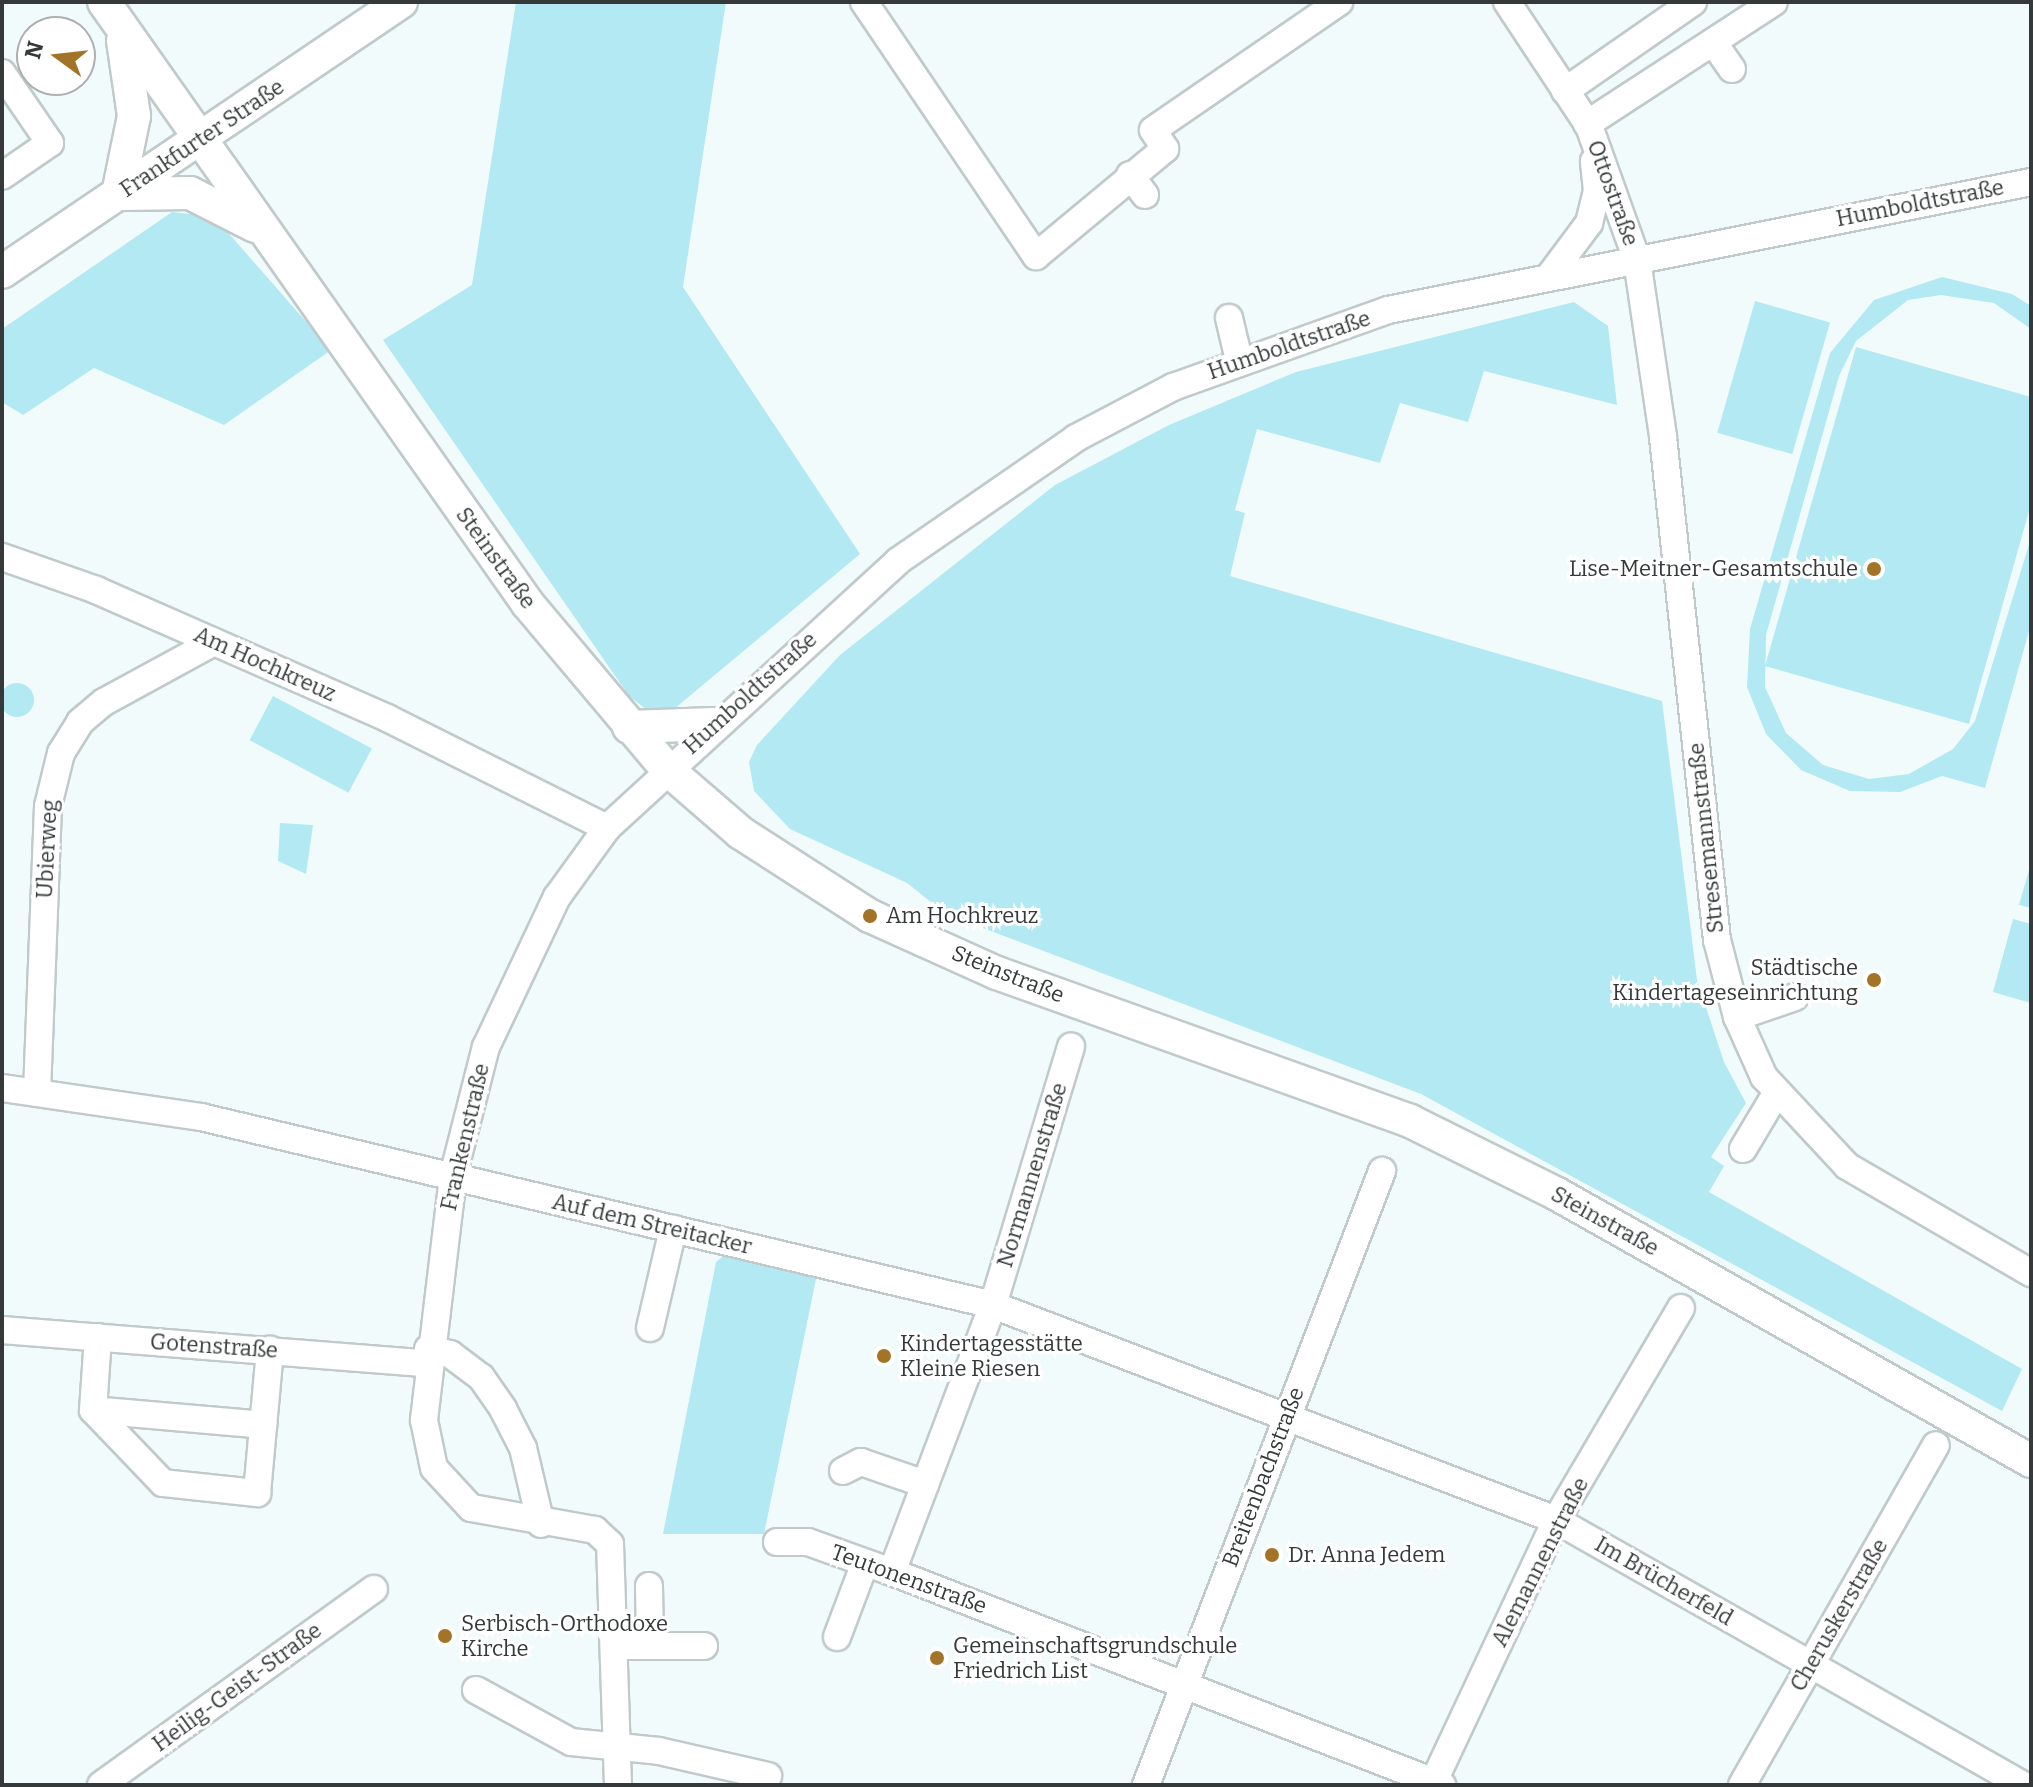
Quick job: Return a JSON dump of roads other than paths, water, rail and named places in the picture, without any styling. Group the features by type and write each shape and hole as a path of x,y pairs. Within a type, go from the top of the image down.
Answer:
{"main road":[{"name":"Frankfurter Straße","path":"2,272 401,2"},
{"name":"Steinstraße","path":"111,14 528,604 667,769 741,833 870,916 997,973 1410,1121 1557,1194 2031,1461"},
{"path":"111,14 134,116 118,194 190,193 262,230"},
{"path":"629,727 714,724"}],"street":[{"path":"864,2 901,61 1036,256 1137,185 1165,149 1153,130 1339,2"},
{"name":"Ottostraße","path":"1507,2 1588,125 1637,260"},
{"path":"1565,91 1693,2"},
{"path":"1588,125 1774,2"},
{"path":"1713,42 1732,69"},
{"path":"2,73 50,143 2,176"},
{"name":"Ottostraße","path":"1548,278 1576,248 1595,201 1588,125"},
{"name":"Humboldtstraße","path":"667,769 854,597 983,498 1076,438 1239,360 1388,310 2031,182"},
{"name":"Stresemannstraße","path":"1637,260 1663,437 1717,940 1737,1017 1777,1092 1847,1166 2031,1273"},
{"path":"1229,318 1239,360"},
{"name":"Am Hochkreuz","path":"2,557 214,642 607,828"},
{"name":"Ubierweg","path":"37,1093 48,806 61,753 80,722 104,702 214,642"},
{"name":"Frankenstraße","path":"616,1646 615,1564 605,1535 506,1520 471,1508 434,1468 425,1438 427,1356 453,1176 486,1047 515,974 557,897 607,828 667,769"},
{"path":"1737,1017 1795,997"},
{"name":"Normannenstraße","path":"892,1572 993,1305 1071,1046"},
{"name":"Auf dem Streitacker","path":"2,1088 201,1117 993,1305 1286,1416"},
{"path":"1743,1149 1777,1092"},
{"name":"Breitenbachstraße","path":"1146,1785 1382,1171"},
{"path":"650,1328 673,1229"},
{"name":"Alemannenstraße","path":"1438,1783 1556,1520 1681,1308"},
{"name":"Gotenstraße","path":"2,1330 270,1350 427,1356 450,1354 481,1377 503,1409 523,1448 541,1524"},
{"path":"98,1337 93,1410 163,1483 257,1493 270,1350"},
{"path":"93,1410 263,1425"},
{"name":"Im Brücherfeld","path":"1286,1416 1556,1520 2023,1785"},
{"name":"Cheruskerstraße","path":"1742,1785 1936,1445"},
{"path":"843,1471 861,1462 925,1484"},
{"name":"Teutonenstraße","path":"777,1542 808,1542 892,1572 1438,1783"},
{"path":"837,1637 865,1563"},
{"path":"649,1586 650,1646"},
{"name":"Heilig-Geist-Straße","path":"101,1785 374,1589"},
{"path":"618,1785 616,1646 704,1646"},
{"path":"476,1690 571,1742 617,1752 659,1751 768,1776"}],"place":[{"name":"Lise-Meitner-Gesamtschule","path":"1874,569"},
{"name":"Am Hochkreuz","path":"870,916"},
{"name":"Städtische Kindertageseinrichtung","path":"1874,980"},
{"name":"Kindertagesstätte Kleine Riesen","path":"884,1356"},
{"name":"Dr. Anna Jedem","path":"1272,1555"},
{"name":"Serbisch-Orthodoxe Kirche","path":"445,1636"},
{"name":"Gemeinschaftsgrundschule Friedrich List","path":"937,1658"}]}
